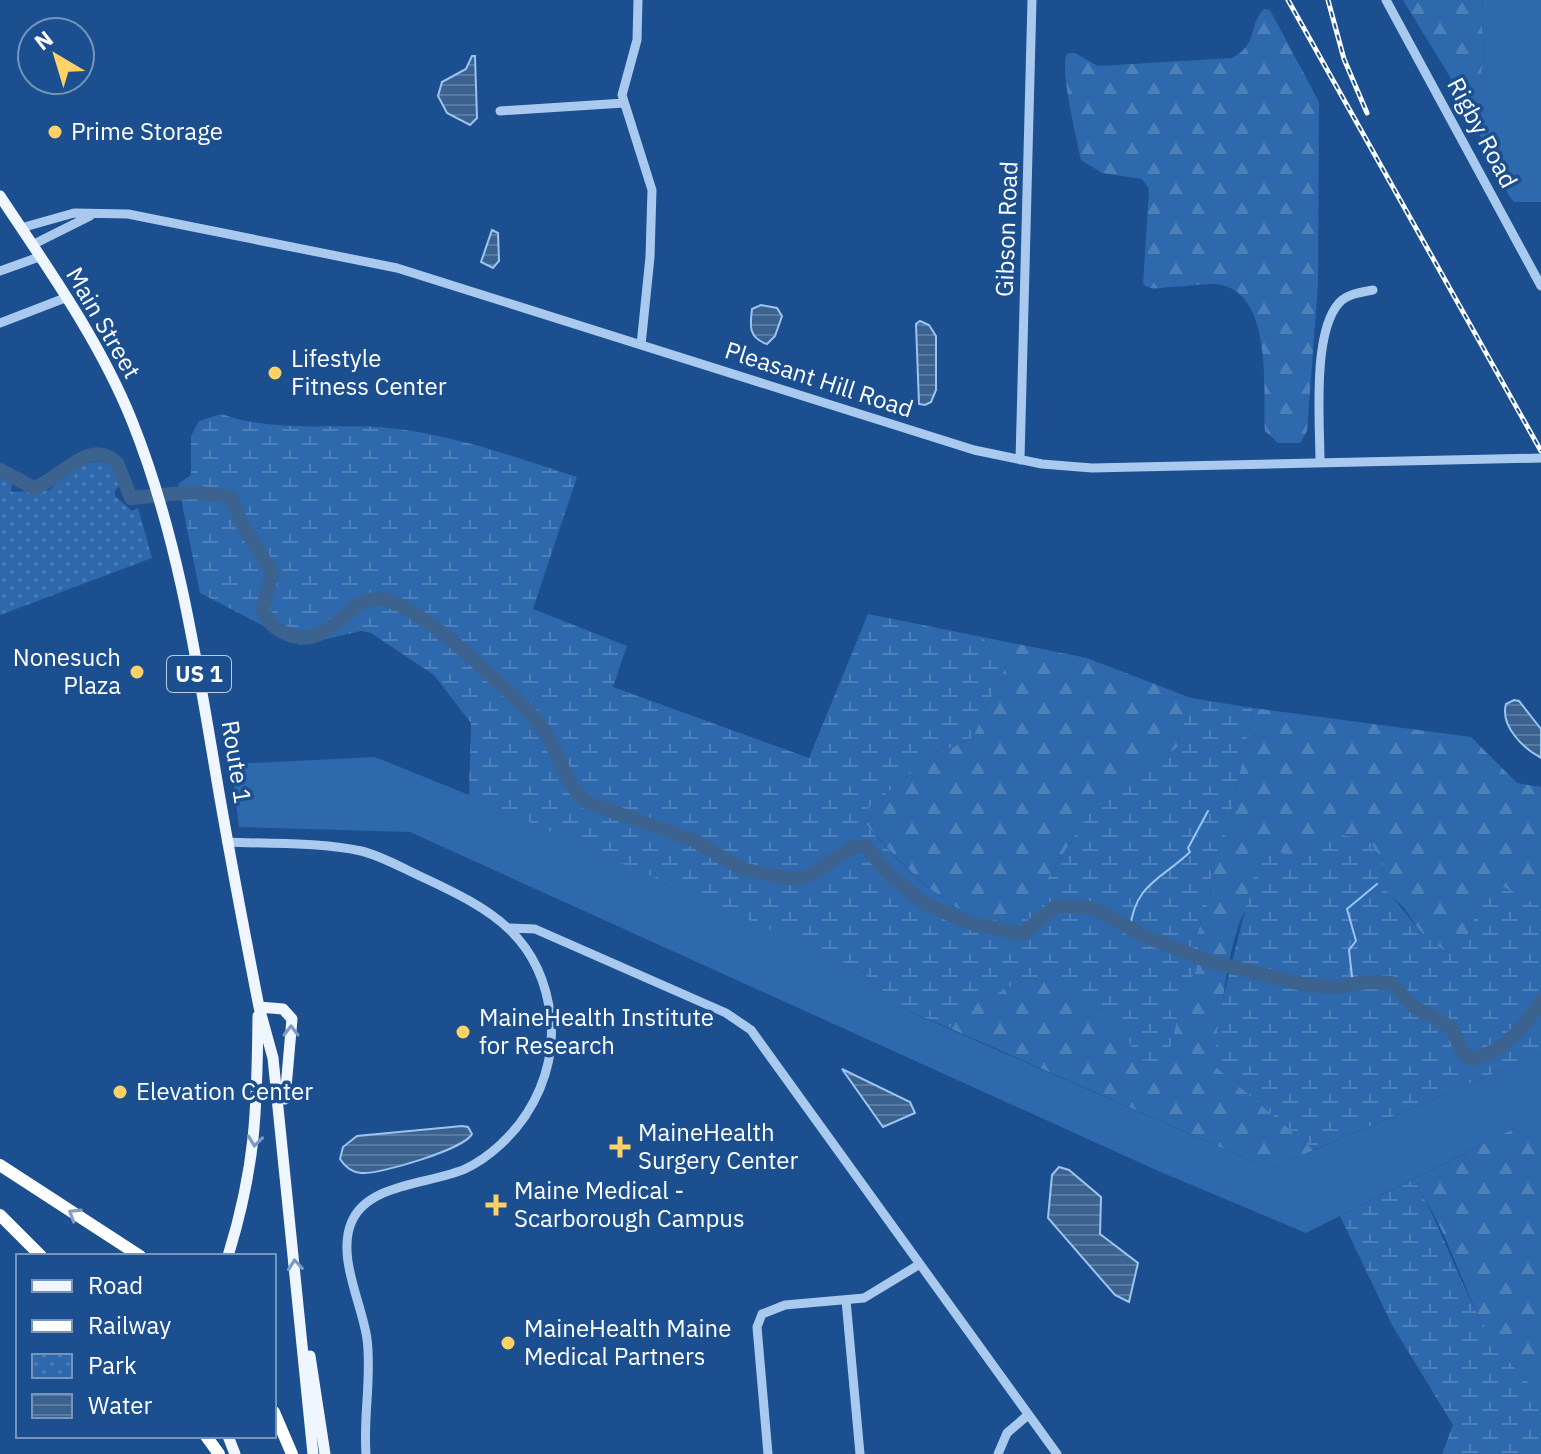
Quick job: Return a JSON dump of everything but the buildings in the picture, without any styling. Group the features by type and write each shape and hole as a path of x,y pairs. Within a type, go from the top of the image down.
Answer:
{"highway":[{"path":"0,1165 137,1254"},
{"path":"0,1215 39,1254"},
{"path":"276,1417 292,1454"}],"main road":[{"name":"Main Street","path":"1,200 65,298 121,396 151,480"},
{"name":"Route 1","path":"151,480 193,642 227,842 259,1007 273,1058 313,1454"},
{"name":"Route 1","path":"229,1254 243,1206 255,1145 259,1007"},
{"path":"259,1007 283,1009 294,1026 286,1073 283,1136"},
{"path":"298,1296 317,1386 325,1454"}],"street":[{"path":"638,0 637,40 623,89 624,103 652,190 650,257 641,345"},
{"name":"Gibson Road","path":"1020,460 1032,0"},
{"name":"Rigby Road","path":"1386,0 1541,286"},
{"path":"500,111 624,103"},
{"name":"Pleasant Hill Road","path":"32,245 79,220 101,213"},
{"name":"Pleasant Hill Road","path":"21,228 58,216 101,213 145,216 397,268 974,450 1020,460 1092,468 1537,458"},
{"path":"0,271 39,257"},
{"path":"1320,463 1323,346 1328,323 1343,300 1373,290"},
{"path":"0,323 65,298"},
{"path":"227,842 370,854 476,903 510,928 533,960 546,989 550,1014 549,1061 534,1103 515,1130 488,1155 465,1169 370,1200 355,1215 348,1232 348,1253 369,1353 366,1454"},
{"path":"510,928 535,929 726,1013 746,1025 1057,1454"},
{"path":"768,1454 757,1327 760,1317 776,1307 871,1295 920,1264"},
{"path":"846,1300 860,1454"},
{"path":"998,1454 1007,1433 1028,1415"}],"green space":[{"path":"1403,0 1483,0 1484,55 1475,90 1458,90"},
{"path":"1483,0 1541,0 1541,202 1514,202 1509,196 1458,90 1475,90 1480,77 1484,55"},
{"path":"1264,9 1270,10 1319,102 1318,284 1307,431 1300,443 1278,443 1265,431 1262,348 1250,307 1238,293 1216,284 1150,288 1143,284 1149,189 1142,179 1102,173 1081,160 1065,74 1067,54 1075,53 1098,66 1232,58 1250,41"},
{"path":"221,414 266,424 375,427 444,437 577,477 533,609 627,646 613,687 809,758 868,614 982,637 1006,666 973,737 928,759 859,816 919,880 957,908 976,917 997,920 1024,916 1100,796 1177,748 1191,698 1253,708 1228,830 1212,864 1210,898 1197,934 1200,950 1196,970 1181,1002 1167,1063 1141,1060 1111,1018 1065,985 1028,978 973,1005 949,1028 897,1006 859,969 469,795 471,723 434,675 371,633 361,631 300,645 200,593 178,484 191,475 191,436 199,421"},
{"path":"106,461 116,468 123,483 115,490 115,496 132,511 138,508 152,558 0,615 0,475 12,482 11,492 50,490 66,471 79,464"},
{"path":"982,637 1087,658 1191,698 1177,748 1100,796 1024,916 1001,920 975,917 938,895 901,862 859,816 928,759 973,737 1006,666"},
{"path":"1253,708 1471,737 1517,783 1541,787 1541,907 1479,903 1468,938 1449,953 1426,940 1404,908 1383,888 1383,859 1334,834 1252,901 1239,924 1234,942 1219,1034 1218,1068 1314,1150 1270,1169 949,1028 973,1005 1028,978 1065,985 1111,1018 1141,1060 1167,1062 1181,1002 1196,970 1200,950 1197,934 1210,898 1212,864 1228,830"},
{"path":"375,757 531,820 859,969 897,1006 1270,1169 1541,1053 1541,1115 1306,1233 1156,1170 410,832 239,827 231,764"},
{"path":"1334,834 1367,839 1383,859 1384,888 1421,931 1448,953 1468,938 1479,903 1504,887 1541,907 1541,1053 1314,1150 1217,1068 1216,1038 1255,870 1273,848 1296,861"},
{"path":"1541,1115 1541,1393 1504,1357 1491,1338 1441,1229 1414,1179"},
{"path":"1414,1179 1482,1321 1517,1371 1541,1393 1541,1454 1442,1454 1453,1425 1392,1325 1340,1216"}],"water":[{"path":"472,56 475,56 477,118 470,125 447,113 438,96 442,82 466,69"},
{"path":"492,230 498,233 499,261 493,268 481,262"},
{"path":"761,305 777,308 782,316 775,336 767,344 753,335 751,326 752,309"},
{"path":"920,321 929,325 936,336 936,390 931,402 925,405 919,404 916,324"},
{"path":"1519,701 1541,729 1541,758 1514,736 1506,720 1506,704"},
{"path":"842,1069 910,1102 915,1113 883,1127"},
{"path":"468,1127 472,1134 466,1140 402,1165 361,1173 349,1169 340,1159 343,1147 357,1136"},
{"path":"1059,1167 1069,1170 1101,1197 1100,1234 1138,1263 1129,1302 1115,1295 1048,1218 1052,1175"}],"waterway":[{"path":"0,470 34,488 75,462 96,454 117,463 131,498 193,492 231,497 243,526 272,572 263,609 275,627 304,638 331,627 365,601 379,599 395,603 449,638 527,709 549,738 572,785 586,802 693,840 742,869 784,878 807,877 853,847 866,846 886,872 924,903 967,922 1022,934 1056,906 1093,908 1144,936 1208,961 1306,985 1334,987 1368,982 1391,983 1413,1006 1452,1028 1462,1052 1471,1059 1492,1051 1512,1037 1541,1000"},
{"path":"1130,930 1137,902 1143,892 1190,852 1188,848 1208,811"},
{"path":"1353,985 1349,950 1356,941 1347,909 1377,884"}],"railway":[{"path":"1288,0 1541,451"},
{"path":"1328,0 1344,59 1367,113"}],"place":[{"name":"Prime Storage","path":"55,132"},
{"name":"Lifestyle Fitness Center","path":"275,373"},
{"name":"Nonesuch Plaza","path":"137,672"},
{"name":"MaineHealth Institute for Research","path":"463,1032"},
{"name":"Elevation Center","path":"120,1092"},
{"name":"MaineHealth Surgery Center","path":"620,1147"},
{"name":"Maine Medical - Scarborough Campus","path":"496,1205"},
{"name":"MaineHealth Maine Medical Partners","path":"508,1343"}]}
